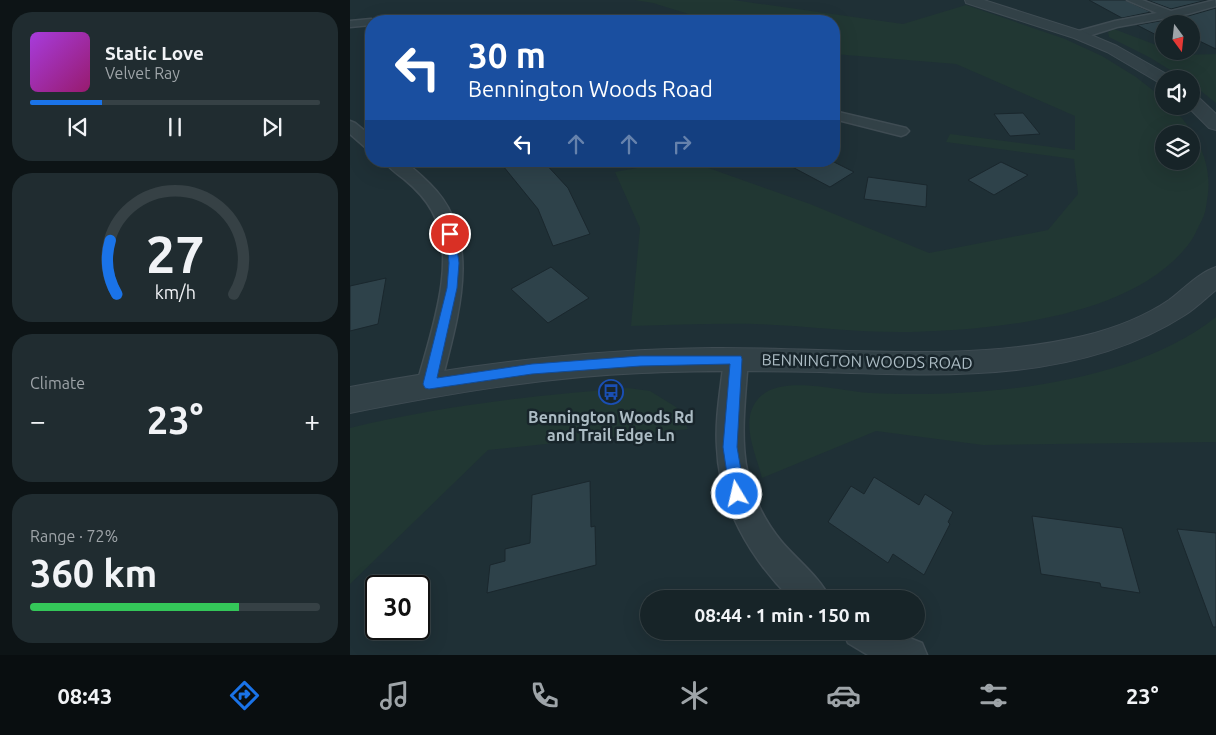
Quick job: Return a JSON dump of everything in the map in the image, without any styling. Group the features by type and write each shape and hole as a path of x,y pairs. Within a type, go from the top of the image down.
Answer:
{"street":[{"path":"971,0 1079,35 1130,58 1155,73"},
{"path":"1132,0 1170,14"},
{"path":"1079,35 1115,24 1216,4"},
{"path":"350,14 350,23 365,22"},
{"path":"1200,109 1216,124"},
{"path":"840,116 901,131"},
{"path":"350,126 365,139"},
{"path":"399,167 428,191 441,210 450,234 454,263 452,288 429,384"},
{"name":"BENNINGTON WOODS ROAD","path":"350,400 429,384 532,369 640,361 736,359 904,364 983,362 1035,357 1088,346 1134,330 1173,311 1203,289 1216,276"},
{"path":"736,359 730,447 737,494 757,534 789,576 804,590"},
{"path":"875,640 910,655"}],"green space":[{"path":"635,0 733,0 839,15 692,15 653,3"},
{"path":"966,5 1065,39 1102,56 1136,77 1155,92 1155,115 1179,115 1187,125 1155,125 1155,170 1200,170 1200,147 1201,149 1208,173 1208,186 1203,217 1194,236 1188,245 1164,269 1133,289 1098,304 1060,315 1021,323 982,328 911,332 756,324 631,326 640,228 615,172 642,167 706,167 810,204 929,253 1048,230 1078,194 1074,159 946,142 950,134 1075,150 1075,116 956,64 840,54 840,15 903,24"},
{"path":"1114,29 1155,45 1155,60 1200,60 1200,54 1216,54 1216,103 1200,90 1200,70 1170,70 1109,37 1108,32"},
{"path":"1216,317 1216,442 983,445 876,431 762,478 749,427 752,408 758,399 768,391 796,385 871,393 958,393 1051,383 1097,373 1140,359 1181,340"},
{"path":"628,388 650,391 676,407 688,429 488,450 350,584 350,428 419,413 488,402"}],"building":[{"path":"1089,0 1125,0 1151,12 1122,18"},
{"path":"1147,0 1207,0 1171,9"},
{"path":"1216,8 1216,49 1200,41 1200,15 1192,15"},
{"path":"1155,22 1155,34 1137,25"},
{"path":"1023,113 1040,134 1010,136 994,114"},
{"path":"1001,162 1028,175 994,195 968,180"},
{"path":"840,165 854,172 830,187 792,167 840,167"},
{"path":"504,167 549,167 568,188 590,234 553,246 538,209"},
{"path":"868,177 927,185 926,207 864,199"},
{"path":"551,267 589,298 548,323 511,289"},
{"path":"386,278 378,324 350,331 350,286"},
{"path":"874,477 919,505 925,494 953,512 948,522 950,524 924,575 893,554 888,563 828,522 851,486 864,494"},
{"path":"590,481 591,527 595,526 596,565 487,593 490,565 505,561 505,549 530,543 532,495"},
{"path":"1032,516 1122,528 1140,593 1101,587 1100,583 1041,574"},
{"path":"1177,529 1216,533 1216,627 1213,627"}],"place":[{"name":"Bennington Woods Rd and Trail Edge Ln","path":"611,392"}],"route":[{"path":"450,234 454,263 452,288 429,384 532,369 640,361 736,359 730,447 737,494"}]}
